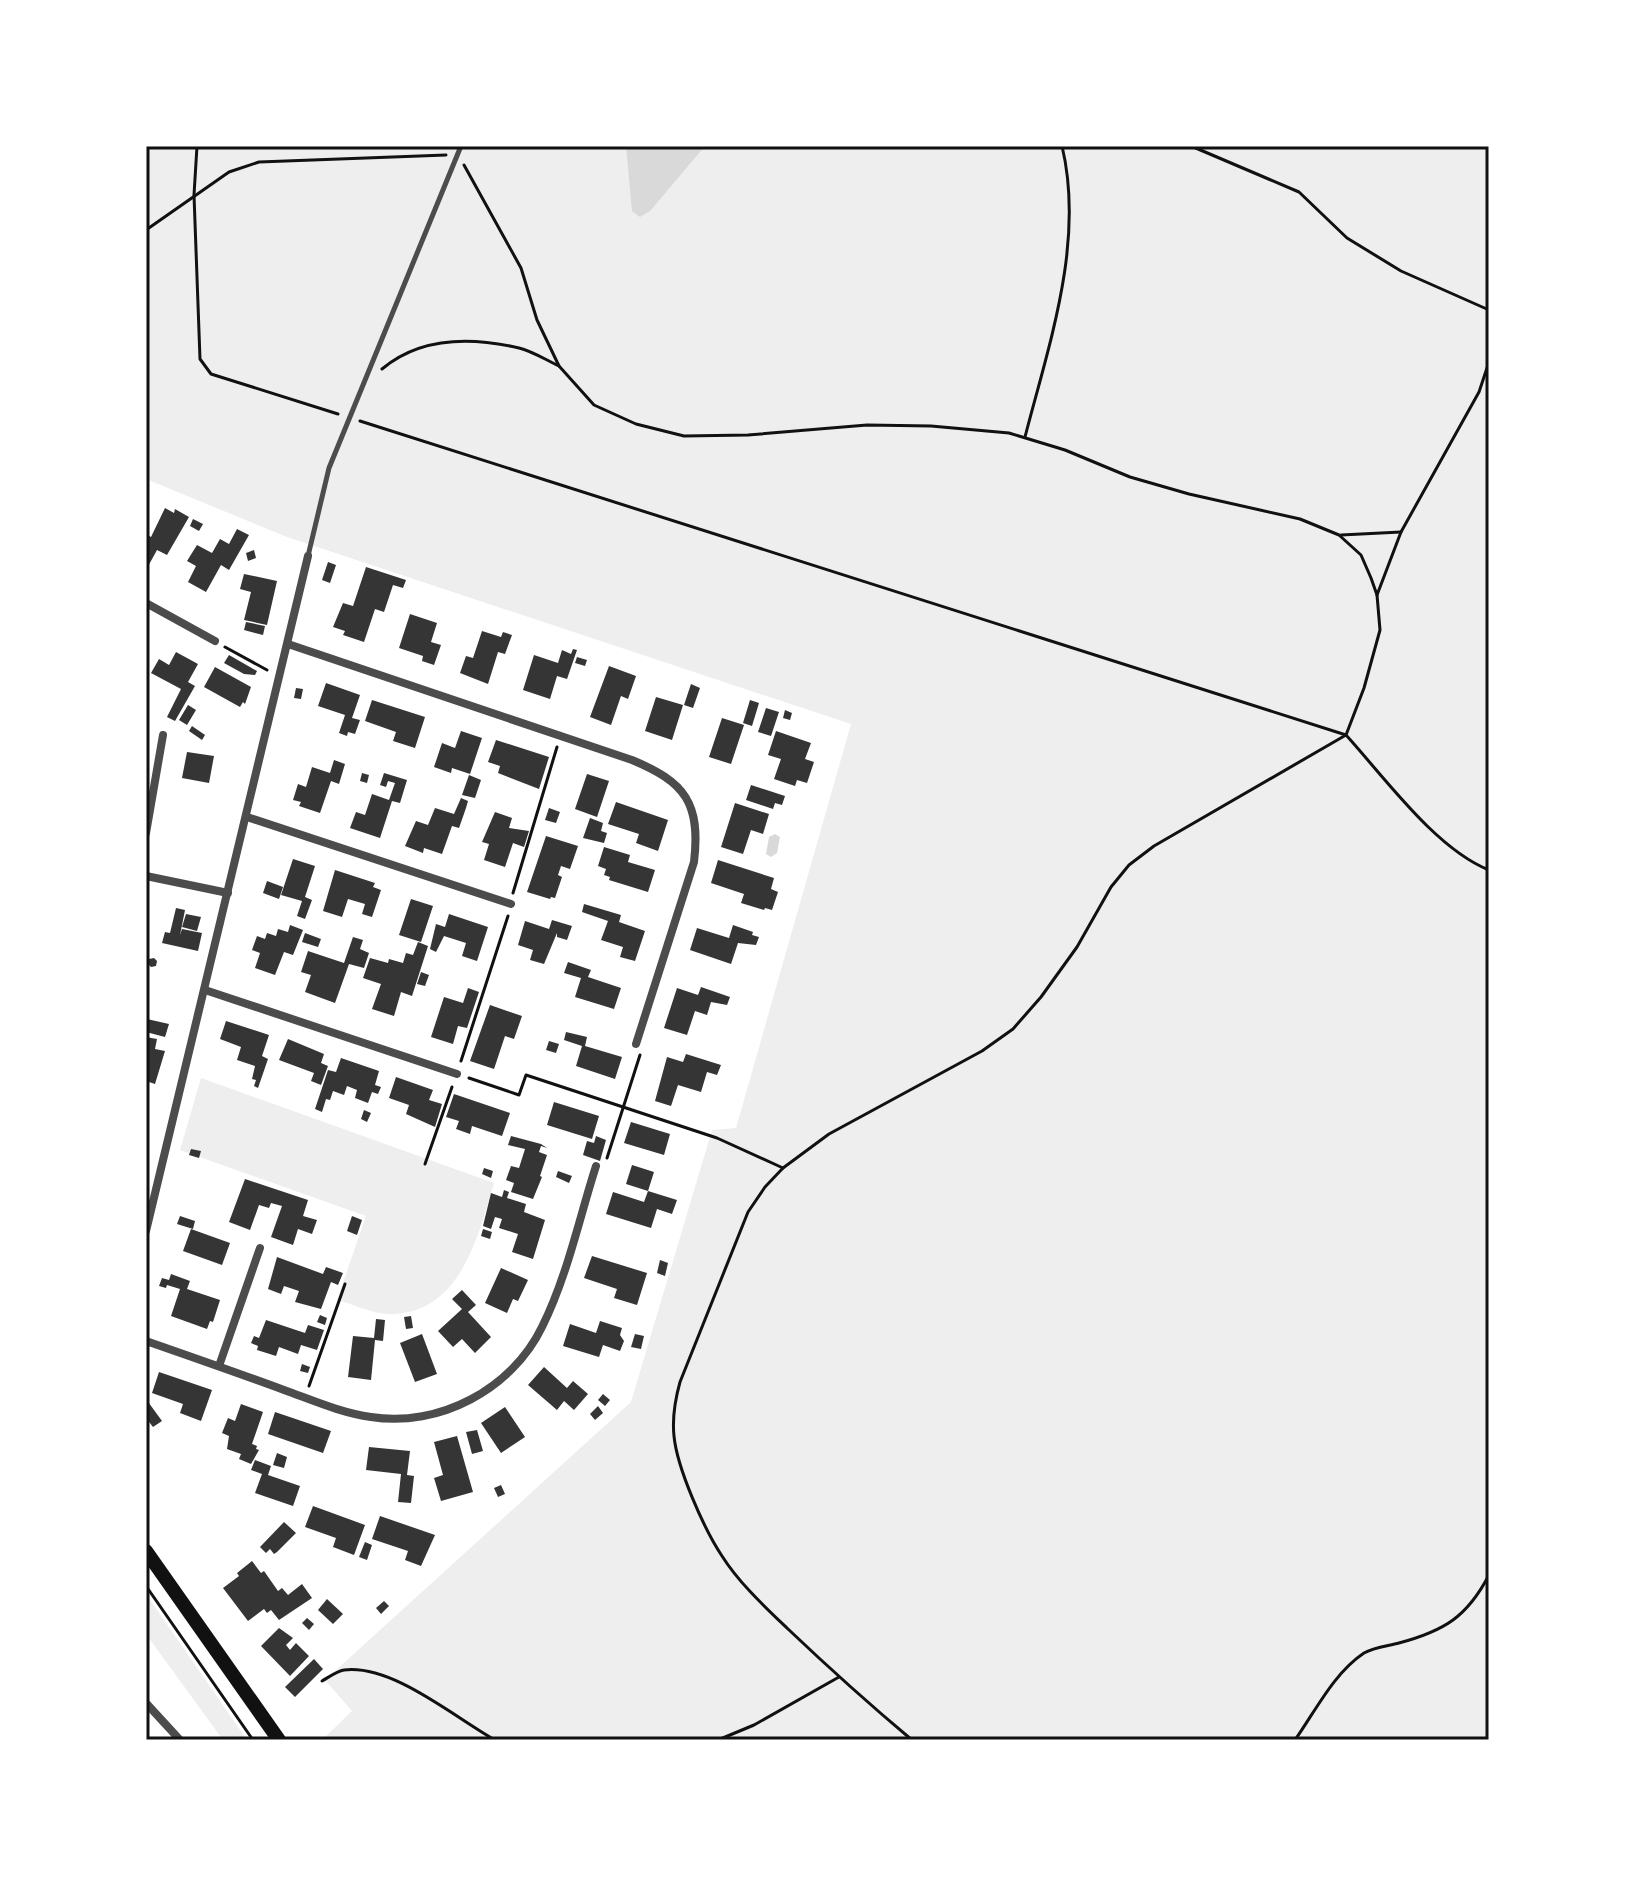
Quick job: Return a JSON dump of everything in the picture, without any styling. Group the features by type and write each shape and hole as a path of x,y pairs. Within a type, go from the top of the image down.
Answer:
{"main road":[{"path":"146,1551 279,1740"}],"street":[{"path":"146,1231 308,556"},
{"path":"146,603 215,641"},
{"path":"288,644 662,773 683,792 694,815 697,839 694,862 636,1044"},
{"path":"146,833 163,735"},
{"path":"247,817 511,904"},
{"path":"146,876 228,893"},
{"path":"205,990 457,1074"},
{"path":"146,1341 371,1417 400,1419 451,1409 504,1377 529,1349 541,1329 552,1304 596,1166"},
{"path":"219,1366 260,1248"},
{"path":"146,1703 180,1740"}],"lane":[{"path":"308,556 329,468 461,146"}],"path":[{"path":"197,146 194,195 200,359 211,374 1346,735 1427,825 1450,846 1489,870"},
{"path":"1025,438 1066,264 1070,206 1062,146"},
{"path":"1191,146 1299,192 1347,238 1401,271 1489,310"},
{"path":"146,230 229,172 259,162 457,154 521,268 537,320 559,366 594,405 636,424 684,436 748,435 867,425 931,426 1009,433 1065,450 1130,477 1300,519 1339,535 1361,555 1377,595 1380,630 1364,688 1346,735 1154,846 1129,865 1111,887 1077,947 1013,1029 982,1051 829,1134 783,1168 748,1212 680,1382 673,1410 674,1439 705,1527 723,1558 762,1603 839,1677 912,1740"},
{"path":"363,384 394,358 414,348 446,342 521,348 559,366"},
{"path":"1377,595 1401,532 1479,392 1489,362"},
{"path":"1339,535 1401,532"},
{"path":"215,641 280,677"},
{"path":"425,1164 457,1074 561,736"},
{"path":"596,1166 605,1164 624,1108 640,1055 636,1044"},
{"path":"457,1074 519,1095 526,1075 717,1138 783,1168"},
{"path":"305,1397 345,1284"},
{"path":"1295,1740 1345,1667 1367,1651 1430,1635 1456,1620 1479,1595 1489,1575"},
{"path":"146,1586 253,1740"},
{"path":"322,1681 342,1670 378,1675 403,1684 495,1740"},
{"path":"718,1740 754,1725 839,1677"}],"shaded area":[{"path":"146,146 1489,146 1489,1740 322,1740 352,1711 325,1680 631,1402 712,1130 736,1128 851,724 287,537 146,479"},
{"path":"626,146 705,146 650,211 640,217 632,211"},
{"path":"775,834 780,837 777,853 771,857 766,854 769,837"},
{"path":"201,1078 494,1183 473,1247 450,1286 434,1301 415,1310 391,1314 337,1300 366,1216 180,1150"},
{"path":"146,1594 247,1740 223,1740 146,1634"}],"building":[{"path":"165,508 174,513 175,509 189,517 167,555 157,550 146,570 146,534 151,537"},
{"path":"193,519 203,524 199,531 190,526"},
{"path":"237,529 249,535 229,570 221,565 206,592 188,582 196,566 187,561 197,545 212,553 220,539 229,544"},
{"path":"254,550 256,558 248,561 246,553"},
{"path":"328,562 336,565 330,583 322,580"},
{"path":"366,567 406,580 403,588 393,585 384,612 375,609 364,642 343,635 345,631 333,627 343,603 353,606"},
{"path":"244,574 277,581 267,625 244,620 251,592 240,589"},
{"path":"410,614 437,623 431,642 441,645 434,665 422,661 423,656 399,648"},
{"path":"246,622 265,626 263,635 244,630"},
{"path":"482,631 501,637 503,632 512,635 505,654 498,652 488,684 460,673 466,656 473,658"},
{"path":"573,649 577,650 567,679 557,676 550,699 523,690 534,655 558,663 562,650 571,654"},
{"path":"176,652 198,664 188,682 195,686 175,721 167,717 181,689 151,673 159,659 169,665"},
{"path":"229,655 257,671 255,675 244,674 224,663"},
{"path":"577,657 587,660 585,666 575,663"},
{"path":"609,666 636,676 628,699 621,696 611,725 590,717"},
{"path":"215,667 251,687 245,704 243,702 240,707 204,687"},
{"path":"326,683 360,695 352,718 360,720 355,734 348,732 347,736 339,733 345,715 318,706"},
{"path":"691,684 700,688 693,708 684,705"},
{"path":"296,688 303,689 301,699 294,698"},
{"path":"656,697 683,705 672,740 645,731"},
{"path":"372,700 425,717 415,748 393,741 396,732 365,721"},
{"path":"750,700 759,703 752,726 743,723"},
{"path":"188,705 196,710 187,725 179,720"},
{"path":"766,708 779,712 771,736 758,732"},
{"path":"785,710 792,713 790,720 783,718"},
{"path":"722,718 744,725 731,764 709,757"},
{"path":"192,726 205,735 202,740 189,731"},
{"path":"461,731 482,738 470,774 452,768 451,773 434,767 442,743 455,748"},
{"path":"776,731 811,743 805,759 814,762 807,783 797,780 795,786 774,779 781,759 768,755"},
{"path":"496,740 549,757 539,789 498,773 500,766 488,762"},
{"path":"187,752 214,756 209,783 182,778"},
{"path":"334,760 345,764 339,784 331,781 320,813 299,806 301,802 293,800 298,784 306,787 312,767 330,773"},
{"path":"362,773 369,775 367,783 360,781"},
{"path":"384,773 407,780 400,803 392,801 380,838 350,828 356,812 365,815 372,794 389,800 395,783 388,781 386,787 380,785"},
{"path":"587,774 609,781 597,817 575,809"},
{"path":"469,775 481,780 475,798 462,795"},
{"path":"751,785 785,796 782,805 775,803 773,809 746,800"},
{"path":"461,798 468,801 466,808 459,828 452,826 442,854 424,848 423,853 405,846 416,821 428,825 435,808 454,814"},
{"path":"616,802 668,820 658,851 636,843 639,834 608,824"},
{"path":"735,803 769,814 763,834 751,830 743,854 721,847"},
{"path":"549,808 560,812 556,823 545,820"},
{"path":"495,812 512,818 509,828 529,831 524,847 513,843 505,867 484,860 489,844 482,842"},
{"path":"590,818 603,823 601,831 607,833 604,843 583,838"},
{"path":"546,836 578,846 570,869 561,866 558,875 562,877 555,898 550,899 527,892"},
{"path":"604,847 630,855 628,862 655,870 648,892 609,880 610,877 604,875 606,869 598,866"},
{"path":"293,859 315,866 305,897 312,900 305,919 297,916 302,901 281,895"},
{"path":"718,860 774,878 771,889 778,892 772,910 741,903 744,894 711,883"},
{"path":"335,870 375,883 373,887 381,890 372,917 362,914 365,904 348,899 342,917 323,911"},
{"path":"267,881 283,887 279,899 263,893"},
{"path":"411,899 433,906 421,942 399,935"},
{"path":"584,904 621,915 619,922 645,931 635,961 620,957 623,947 601,940 608,921 582,912"},
{"path":"176,908 185,910 180,935 182,929 202,933 198,951 162,943 165,932 170,933"},
{"path":"186,914 201,917 197,931 182,927"},
{"path":"449,914 488,927 477,961 462,956 466,943 444,936 436,952 430,949 436,924 445,927"},
{"path":"552,920 572,926 567,940 557,937 557,933 544,964 530,960 533,950 518,945 525,921 549,929"},
{"path":"290,925 303,930 293,955 284,952 275,975 255,968 260,953 252,950 257,936 265,939 267,933 276,936 278,929 288,932"},
{"path":"733,925 759,937 756,945 738,943 731,964 690,950 697,928 729,938"},
{"path":"305,933 321,939 318,947 302,942"},
{"path":"353,937 363,940 360,949 369,953 364,968 349,964 335,1003 305,992 311,975 301,972 308,951 344,963"},
{"path":"418,942 428,946 412,996 401,992 394,1016 372,1009 381,984 363,978 370,958 403,963 406,953 413,955"},
{"path":"154,958 156,966 151,967 147,963"},
{"path":"568,962 591,970 588,977 621,988 614,1009 575,997 581,978 564,973"},
{"path":"421,972 429,975 425,986 417,984"},
{"path":"701,987 730,997 727,1005 711,1002 707,1015 695,1011 687,1035 664,1028 677,988 698,995"},
{"path":"468,988 479,992 467,1028 458,1026 453,1044 431,1037 444,997 463,1003"},
{"path":"490,1005 522,1016 514,1039 505,1036 494,1069 470,1061"},
{"path":"147,1019 169,1024 165,1037 146,1032"},
{"path":"226,1021 269,1035 262,1056 268,1059 258,1088 254,1086 256,1080 252,1079 255,1066 237,1060 241,1047 220,1039"},
{"path":"566,1032 587,1037 585,1046 622,1057 615,1079 576,1066 582,1046 564,1040"},
{"path":"146,1037 157,1039 155,1049 165,1051 155,1084 146,1081"},
{"path":"288,1039 324,1054 321,1063 328,1066 321,1085 311,1081 314,1073 279,1060"},
{"path":"549,1041 559,1044 556,1053 546,1050"},
{"path":"686,1054 721,1065 717,1075 707,1072 701,1092 678,1085 671,1106 655,1101 667,1057 683,1062"},
{"path":"341,1058 379,1071 375,1085 381,1087 378,1094 372,1092 368,1103 355,1098 357,1090 347,1086 344,1095 333,1091 330,1100 326,1099 322,1112 315,1109 328,1070 336,1072"},
{"path":"396,1077 433,1090 429,1100 442,1104 435,1127 406,1114 409,1105 389,1098"},
{"path":"454,1094 510,1113 502,1136 472,1126 470,1134 456,1129 459,1121 446,1117"},
{"path":"554,1102 599,1116 592,1139 547,1125"},
{"path":"364,1110 371,1113 367,1122 361,1119"},
{"path":"631,1122 670,1134 664,1155 624,1143"},
{"path":"511,1136 541,1144 547,1148 541,1146 539,1152 547,1155 533,1199 511,1192 514,1183 506,1180 511,1166 519,1168 525,1149 508,1145"},
{"path":"596,1136 606,1140 600,1161 583,1155 587,1141 594,1143"},
{"path":"191,1149 201,1151 199,1158 189,1155"},
{"path":"632,1165 654,1172 648,1191 626,1184"},
{"path":"484,1168 493,1171 491,1178 482,1174"},
{"path":"558,1171 572,1176 569,1183 556,1177"},
{"path":"245,1179 308,1200 303,1216 317,1220 312,1234 298,1229 293,1245 271,1237 282,1206 271,1203 269,1208 259,1205 250,1230 229,1222"},
{"path":"504,1190 509,1192 507,1198 526,1204 524,1212 545,1220 533,1259 512,1252 518,1234 499,1228 502,1219 495,1217 491,1229 483,1226 491,1193 502,1197"},
{"path":"648,1191 677,1200 672,1214 657,1209 651,1228 606,1214 613,1192 644,1202"},
{"path":"180,1216 195,1221 193,1229 177,1224"},
{"path":"352,1216 362,1220 357,1235 347,1231"},
{"path":"191,1229 230,1243 222,1265 183,1251"},
{"path":"483,1229 492,1232 490,1239 481,1236"},
{"path":"592,1256 647,1273 637,1305 614,1298 617,1289 584,1278"},
{"path":"277,1257 323,1274 326,1267 343,1273 338,1285 331,1282 321,1309 295,1302 299,1291 284,1286 281,1294 268,1289"},
{"path":"660,1260 668,1263 665,1276 657,1273"},
{"path":"501,1268 528,1280 518,1301 513,1299 507,1313 485,1303"},
{"path":"171,1274 190,1281 187,1289 220,1300 213,1322 210,1321 207,1329 171,1316 180,1289 159,1286 162,1278 169,1280"},
{"path":"462,1290 476,1305 468,1312 491,1337 475,1353 462,1339 453,1347 438,1331 462,1309 452,1299"},
{"path":"320,1315 327,1318 325,1325 317,1322"},
{"path":"411,1316 413,1328 406,1329 404,1317"},
{"path":"376,1319 385,1320 383,1341 375,1340 371,1380 348,1377 353,1336 374,1338"},
{"path":"266,1320 305,1333 308,1325 324,1330 317,1350 301,1345 298,1354 279,1347 276,1356 257,1350 258,1346 251,1343 254,1336 259,1338"},
{"path":"600,1321 622,1328 620,1335 624,1341 620,1351 603,1345 599,1357 563,1346 570,1324 596,1333"},
{"path":"422,1334 437,1374 415,1382 400,1343"},
{"path":"635,1334 644,1336 641,1349 631,1347"},
{"path":"302,1364 310,1367 308,1373 300,1371"},
{"path":"544,1367 567,1388 573,1381 588,1394 574,1410 564,1401 557,1410 528,1385"},
{"path":"159,1372 212,1390 201,1421 180,1413 183,1404 152,1393"},
{"path":"603,1394 610,1400 605,1406 598,1400"},
{"path":"146,1399 162,1421 153,1427 146,1418"},
{"path":"241,1404 263,1412 252,1444 259,1450 251,1464 239,1459 241,1454 227,1449 229,1436 222,1433 228,1418 235,1421"},
{"path":"598,1406 603,1413 595,1420 590,1414"},
{"path":"505,1407 525,1437 501,1453 481,1423"},
{"path":"275,1412 331,1431 323,1453 268,1434"},
{"path":"477,1430 483,1451 472,1454 466,1432"},
{"path":"457,1436 473,1492 441,1501 434,1478 443,1475 434,1442"},
{"path":"369,1447 410,1451 407,1475 414,1476 411,1503 398,1502 401,1474 366,1470"},
{"path":"277,1453 287,1457 284,1468 273,1465"},
{"path":"255,1460 271,1466 268,1475 300,1486 293,1506 255,1493 262,1474 251,1470"},
{"path":"501,1485 505,1494 498,1497 494,1488"},
{"path":"313,1506 365,1525 354,1555 333,1547 336,1538 305,1527"},
{"path":"380,1516 435,1535 421,1566 405,1560 408,1551 372,1539"},
{"path":"284,1522 296,1533 274,1554 270,1549 266,1553 260,1547"},
{"path":"365,1542 372,1545 367,1560 359,1557"},
{"path":"252,1561 261,1573 264,1571 278,1591 282,1588 288,1595 302,1584 312,1598 279,1620 271,1610 267,1613 264,1609 248,1621 223,1588"},
{"path":"327,1599 343,1614 333,1624 318,1610"},
{"path":"384,1601 389,1606 381,1614 376,1608"},
{"path":"307,1618 314,1624 309,1630 302,1623"},
{"path":"279,1628 293,1638 286,1645 290,1650 296,1643 309,1656 290,1676 261,1646"},
{"path":"314,1659 323,1669 295,1697 285,1687"}]}
